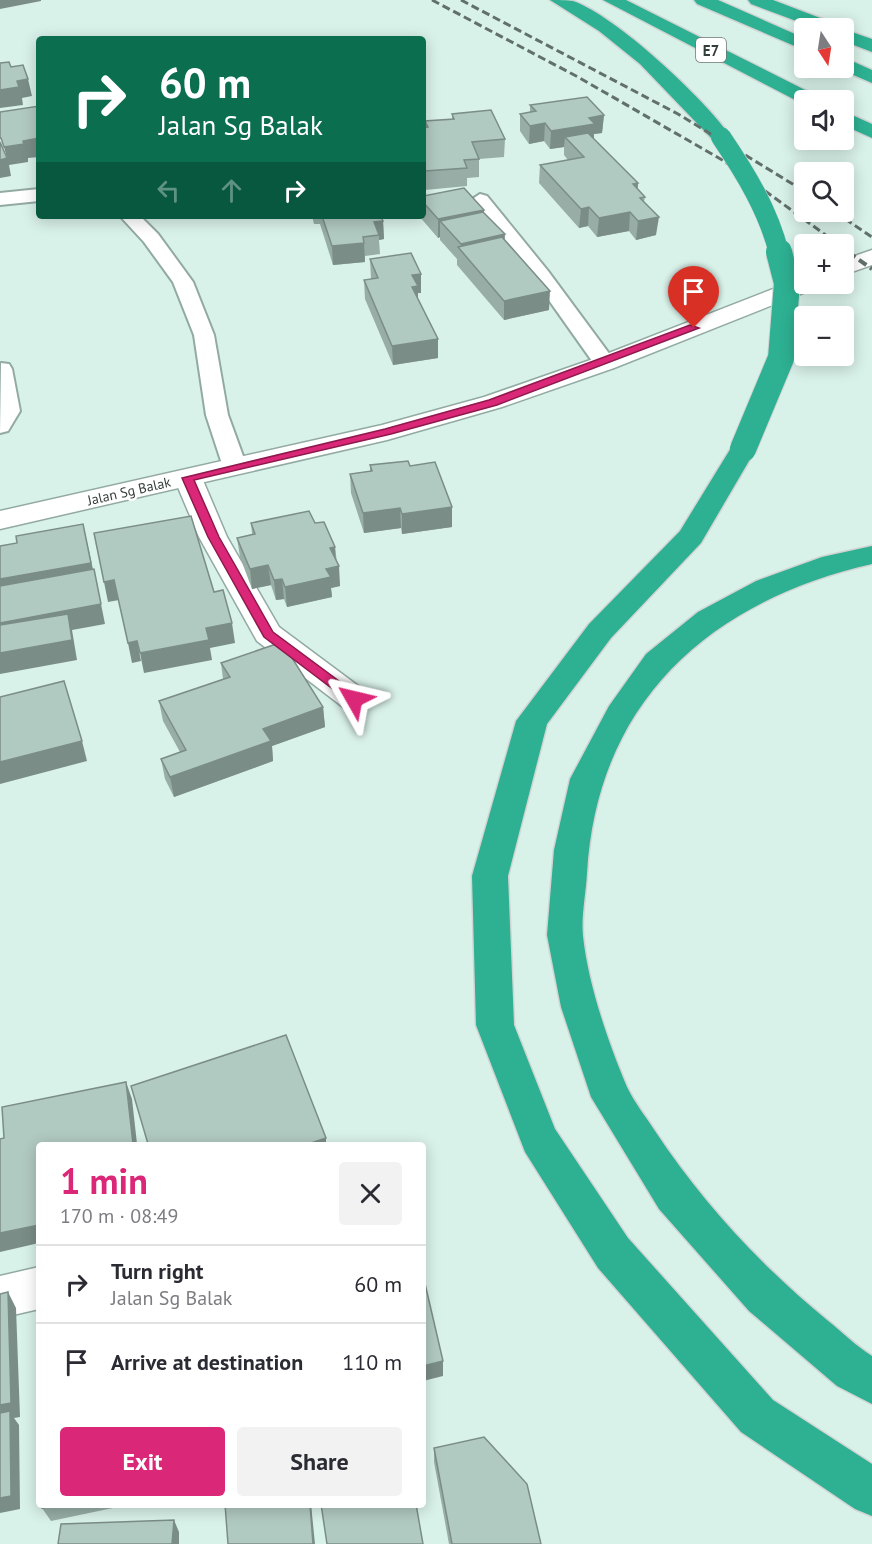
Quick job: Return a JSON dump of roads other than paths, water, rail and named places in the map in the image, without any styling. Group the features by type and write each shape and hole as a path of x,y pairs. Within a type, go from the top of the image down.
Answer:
{"highway":[{"path":"558,0 626,42 677,86 721,137 751,182 773,228 787,284 781,358 743,449 691,537 600,631 531,721 490,876 495,1026 539,1139 613,1253 758,1416 872,1492"},
{"name":"E7","path":"612,0 794,92"},
{"path":"703,0 794,41"},
{"path":"758,0 804,18"},
{"path":"854,39 872,46"},
{"path":"854,68 872,77"},
{"path":"854,123 872,132"},
{"path":"872,555 832,564 766,588 709,619 657,662 620,714 587,779 571,850 565,935 580,1007 611,1097 674,1195 764,1296 853,1370 872,1381"}],"street":[{"path":"854,264 872,257"},
{"name":"Jalan Sg Balak","path":"0,520 387,432 472,408 605,363 794,288"},
{"path":"188,478 213,537 268,634 354,699"},
{"path":"0,1297 36,1289"}],"lane":[{"path":"0,199 36,195"},
{"path":"480,200 541,275 605,363"},
{"path":"132,219 151,238 183,282 204,335 217,415 235,467"},
{"path":"0,426 9,411 1,369"}],"railway":[{"path":"432,0 578,77 724,161 824,234"},
{"path":"461,0 678,114 794,185"},
{"path":"850,222 872,237"},
{"path":"854,256 872,269"}]}
